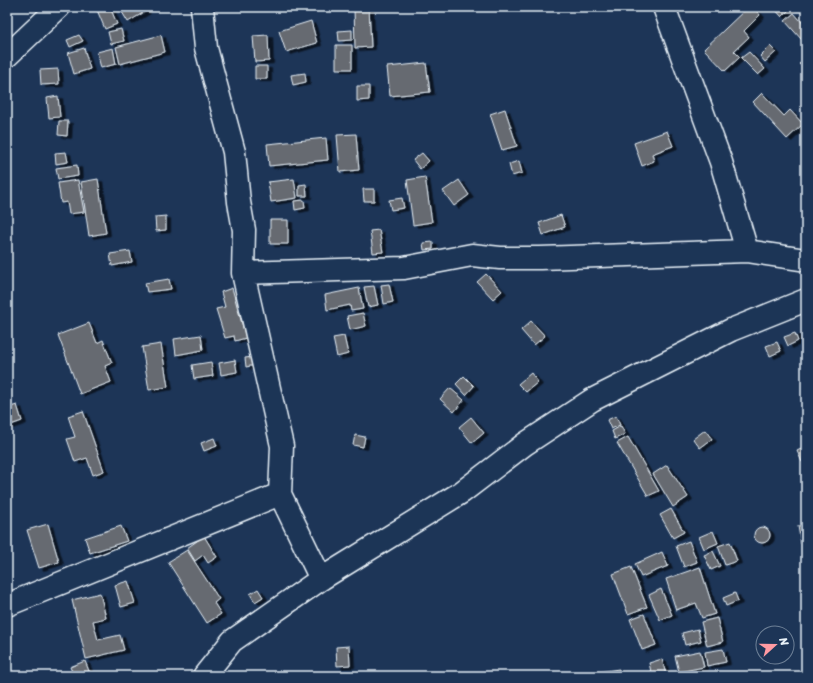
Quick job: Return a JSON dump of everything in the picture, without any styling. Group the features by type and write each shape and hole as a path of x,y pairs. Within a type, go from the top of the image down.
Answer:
{"street":[{"path":"7,56 59,7"},
{"path":"202,7 206,48 234,152 239,202 244,230 243,274 282,446 280,494 321,579"},
{"path":"664,7 721,162 747,251"},
{"path":"243,274 404,268 472,255 500,258 533,258 747,251 806,260"},
{"path":"204,676 232,641 321,579 462,492 525,444 592,400 731,330 806,300"},
{"path":"7,605 280,494"}],"building":[{"path":"110,7 117,24 105,29 97,10"},
{"path":"119,7 143,7 146,11 128,22"},
{"path":"354,7 369,7 371,47 355,48"},
{"path":"748,7 753,7 760,15 744,31 749,37 734,51 740,57 725,71 704,49"},
{"path":"773,7 792,7 782,17"},
{"path":"794,13 806,27 806,36 802,40 785,21"},
{"path":"311,21 317,43 286,52 279,31"},
{"path":"121,29 124,41 111,44 108,32"},
{"path":"352,30 352,40 339,41 338,31"},
{"path":"79,35 83,41 70,47 67,40"},
{"path":"161,35 165,52 120,64 116,47"},
{"path":"268,35 269,61 255,62 253,36"},
{"path":"336,45 352,45 352,69 336,69"},
{"path":"770,46 776,52 765,62 760,56"},
{"path":"84,48 90,69 74,74 68,53"},
{"path":"113,48 116,64 101,68 97,52"},
{"path":"749,52 765,69 758,75 741,58"},
{"path":"806,58 806,71 799,64"},
{"path":"426,63 430,92 390,96 387,67"},
{"path":"255,66 267,66 267,79 255,79"},
{"path":"58,69 59,84 41,85 40,70"},
{"path":"305,73 306,82 293,85 291,75"},
{"path":"357,86 369,86 369,100 357,101"},
{"path":"762,93 784,116 790,110 803,124 787,139 753,102"},
{"path":"58,96 60,117 49,118 47,98"},
{"path":"505,109 517,146 502,150 490,114"},
{"path":"59,121 68,121 67,136 58,135"},
{"path":"667,131 673,146 652,154 654,161 642,166 634,143"},
{"path":"356,134 359,170 340,172 337,135"},
{"path":"326,138 328,160 269,166 267,144"},
{"path":"66,152 68,162 56,164 55,153"},
{"path":"422,153 429,161 420,169 413,160"},
{"path":"519,161 522,173 512,176 509,164"},
{"path":"77,165 78,176 58,179 56,168"},
{"path":"425,177 432,222 413,225 407,180"},
{"path":"98,179 106,233 89,236 81,182"},
{"path":"294,179 297,198 271,202 268,182"},
{"path":"78,180 84,212 69,214 67,202 61,203 58,183"},
{"path":"459,180 469,195 454,206 443,191"},
{"path":"306,184 307,196 299,196 299,185"},
{"path":"363,189 374,189 374,201 364,201"},
{"path":"402,198 404,208 391,210 389,200"},
{"path":"304,200 305,208 295,210 294,201"},
{"path":"561,215 565,227 543,235 539,223"},
{"path":"166,216 166,230 156,231 155,217"},
{"path":"270,220 288,220 288,244 270,244"},
{"path":"379,230 383,252 373,253 370,231"},
{"path":"433,242 433,249 424,250 423,243"},
{"path":"130,251 132,262 112,266 110,254"},
{"path":"486,274 502,291 493,299 477,282"},
{"path":"169,279 171,289 147,292 145,283"},
{"path":"389,284 393,302 384,304 381,285"},
{"path":"374,286 378,305 368,307 364,287"},
{"path":"232,288 246,338 235,341 234,336 225,338 216,309 225,307 221,292"},
{"path":"359,288 363,309 351,311 350,305 327,310 325,295"},
{"path":"363,313 366,326 350,330 347,316"},
{"path":"531,321 545,336 534,345 521,330"},
{"path":"89,323 97,343 103,340 112,363 105,366 111,382 80,394 58,335"},
{"path":"795,333 798,341 788,346 784,337"},
{"path":"201,335 203,350 176,355 174,339"},
{"path":"344,336 348,354 337,357 333,338"},
{"path":"777,342 781,351 770,356 766,346"},
{"path":"161,344 168,387 149,390 142,347"},
{"path":"253,357 255,365 246,367 245,358"},
{"path":"235,360 237,372 221,375 219,363"},
{"path":"211,362 213,376 194,379 192,365"},
{"path":"531,373 538,382 526,392 518,384"},
{"path":"464,376 474,386 466,395 456,384"},
{"path":"450,388 464,400 454,412 440,399"},
{"path":"17,405 22,421 8,426 7,408"},
{"path":"83,411 104,471 93,475 87,458 75,462 67,439 75,437 68,416"},
{"path":"616,416 620,425 611,429 607,420"},
{"path":"471,417 484,433 472,443 459,427"},
{"path":"621,426 625,434 615,439 612,431"},
{"path":"705,430 712,439 700,448 693,439"},
{"path":"355,435 365,437 363,447 353,445"},
{"path":"628,437 659,491 648,496 617,443"},
{"path":"214,438 217,446 204,451 201,443"},
{"path":"803,448 806,454 806,461 802,462 797,451"},
{"path":"667,465 688,497 673,507 653,474"},
{"path":"671,509 684,532 673,538 660,515"},
{"path":"48,524 59,562 39,568 27,530"},
{"path":"806,525 806,544 801,544 798,526"},
{"path":"121,526 127,541 90,553 85,538"},
{"path":"759,527 765,527 770,532 768,541 765,543 759,543 754,538 754,532"},
{"path":"713,531 718,543 704,549 699,537"},
{"path":"204,536 217,557 208,563 203,555 195,561 187,548"},
{"path":"689,541 697,562 684,567 676,546"},
{"path":"730,542 737,561 725,565 718,546"},
{"path":"187,550 219,599 214,603 221,614 207,623 168,562"},
{"path":"713,551 720,566 711,570 704,555"},
{"path":"662,552 668,566 641,577 635,564"},
{"path":"631,567 647,607 628,614 613,574"},
{"path":"700,567 715,614 702,618 696,603 676,610 666,579"},
{"path":"128,581 135,603 121,607 115,585"},
{"path":"258,589 263,597 255,602 250,594"},
{"path":"661,589 672,615 660,620 649,595"},
{"path":"100,593 106,618 93,621 98,640 120,635 124,650 86,659 72,600"},
{"path":"735,593 738,601 726,606 723,598"},
{"path":"644,614 656,645 642,650 630,619"},
{"path":"717,618 723,642 707,646 701,622"},
{"path":"698,629 701,641 685,645 682,633"},
{"path":"349,646 350,665 337,666 336,647"},
{"path":"723,649 726,662 707,666 705,652"},
{"path":"700,651 704,667 679,672 675,656"},
{"path":"662,659 666,675 652,676 649,663"},
{"path":"85,661 91,676 74,676 70,667"},
{"path":"619,669 620,676 599,676 598,672"}]}
